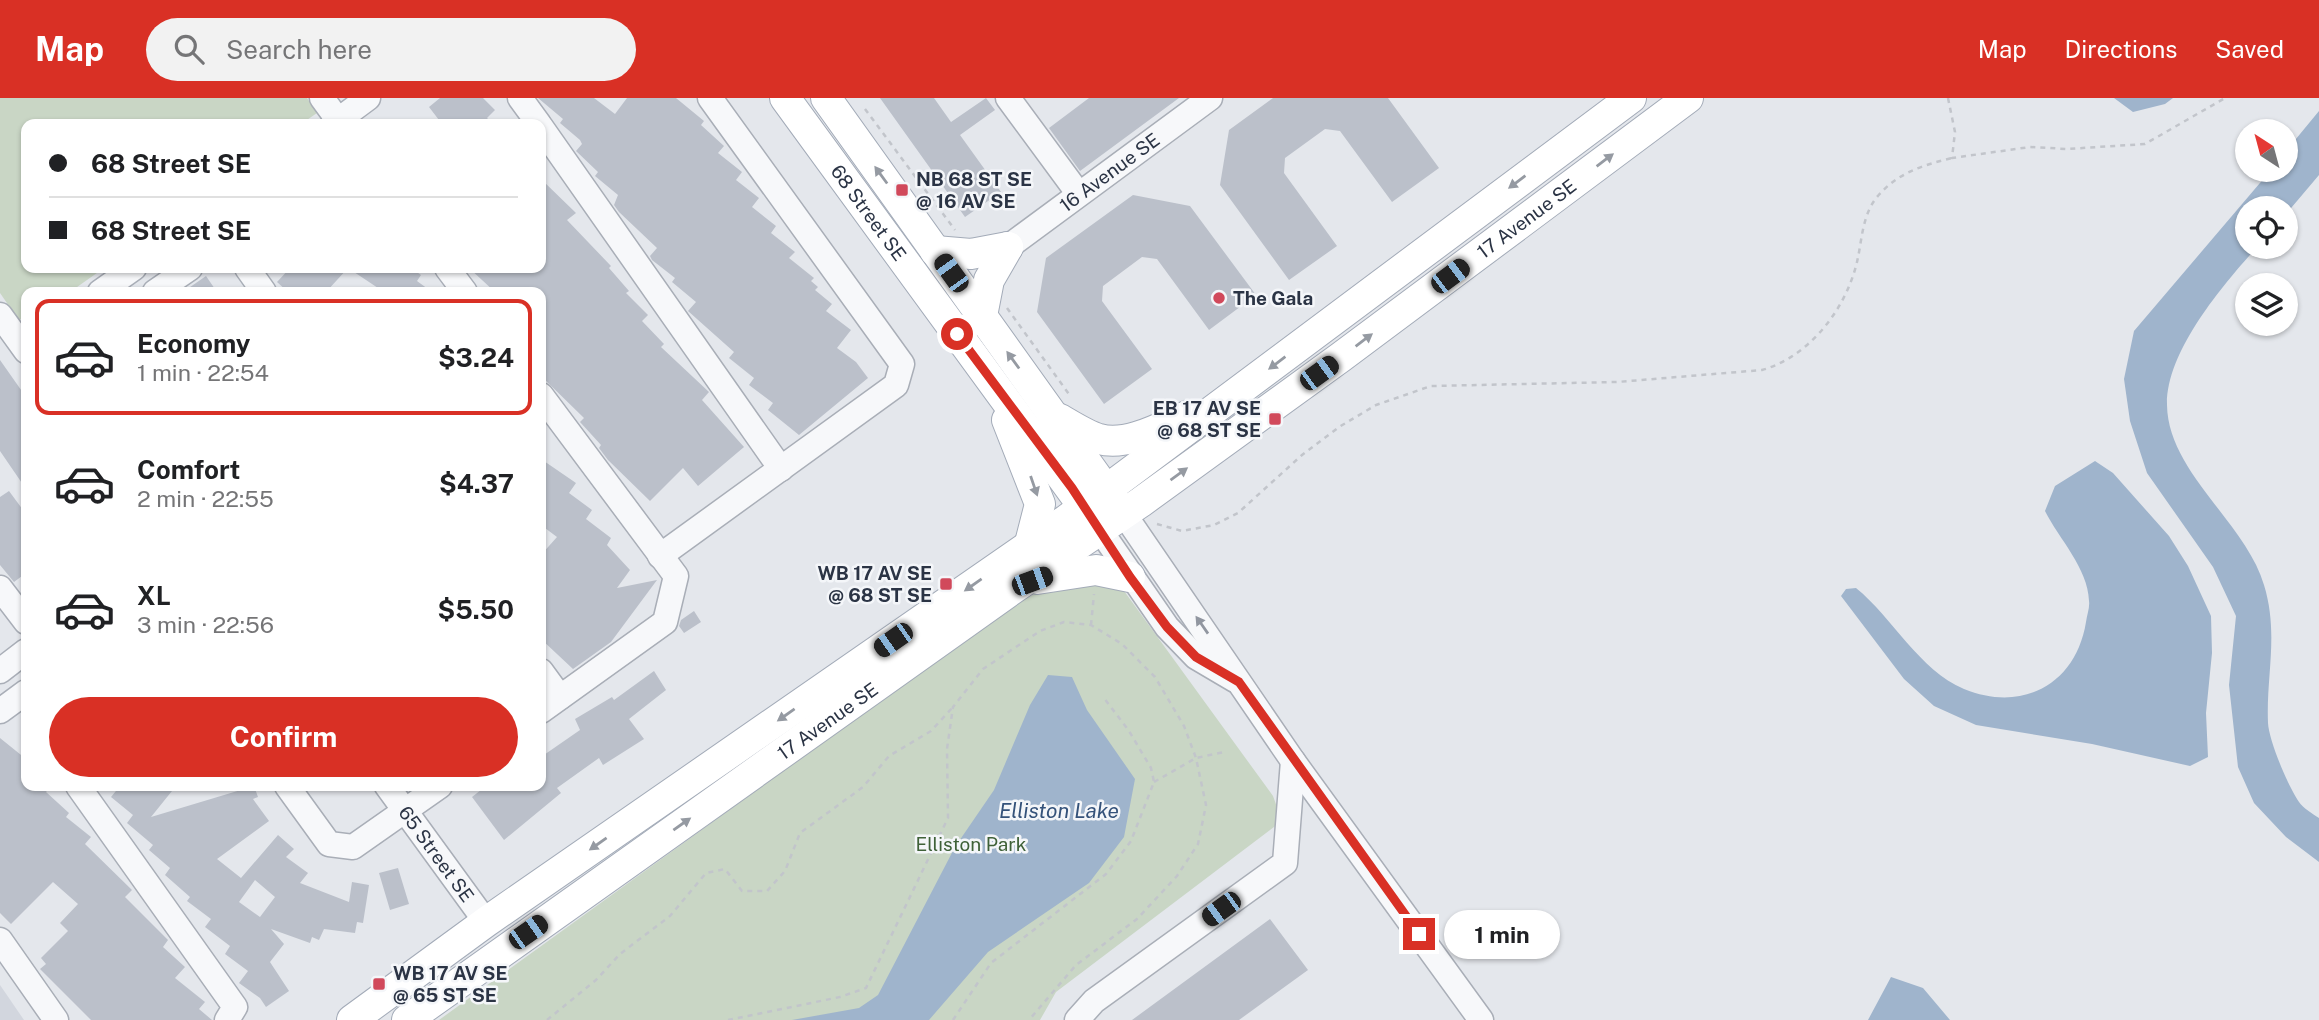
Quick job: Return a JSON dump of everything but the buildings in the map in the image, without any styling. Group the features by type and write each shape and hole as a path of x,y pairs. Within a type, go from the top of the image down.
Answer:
{"main road":[{"name":"68 Street SE","path":"785,98 989,377 1097,509 1124,514"},
{"name":"68 Street SE","path":"826,98 946,241 1065,410 1097,509"},
{"name":"17 Avenue SE","path":"407,1020 1017,586 1097,509 1233,397 1631,98"},
{"name":"17 Avenue SE","path":"1124,514 1341,357 1688,98"},
{"path":"946,241 971,254 1008,247"},
{"path":"994,311 989,280 1008,247"},
{"path":"989,377 1040,504 1029,547"},
{"path":"1065,410 1098,439 1113,441 1133,438 1233,397"},
{"name":"17 Avenue SE","path":"352,1020 486,922 1029,547 1097,509"},
{"path":"1017,586 1047,575 1079,570 1109,571 1130,577"},
{"path":"486,922 506,948"}],"street":[{"path":"322,98 335,119"},
{"path":"342,119 368,98"},
{"path":"520,98 535,119"},
{"path":"660,556 896,385 902,364 710,98"},
{"path":"1008,98 1078,193"},
{"name":"16 Avenue SE","path":"1008,247 1210,98"},
{"path":"546,135 781,469"},
{"path":"107,287 127,273"},
{"path":"162,287 183,273"},
{"path":"0,315 21,344"},
{"path":"546,402 676,576 665,622 550,704"},
{"name":"68 Street SE","path":"1097,509 1130,577 1167,627 1196,657 1239,682"},
{"name":"68 Street SE","path":"1124,514 1293,761 1481,1020"},
{"path":"0,588 21,615"},
{"path":"0,670 21,655"},
{"path":"1077,1020 1094,1000 1285,863 1293,761"},
{"path":"82,791 235,1007 227,1020"},
{"path":"291,791 329,844 353,846 433,791"},
{"name":"65 Street SE","path":"391,791 486,922"},
{"path":"0,940 56,1020"}],"path":[{"path":"1948,98 1955,132 1952,158"},
{"path":"1156,524 1182,531 1214,525 1238,513 1302,455 1339,427 1376,405 1432,386 1616,382 1762,370 1781,365 1821,331 1834,314 1854,272 1861,234 1875,198 1895,179 1920,166 1952,158 2030,147 2067,149 2145,144 2225,98"},
{"path":"865,109 946,241"},
{"path":"994,311 1065,410"},
{"path":"1091,625 1095,592"},
{"path":"547,1020 596,980 620,954 670,916 706,873 725,869 742,891 767,891 785,872 800,833 863,787 889,756 931,731 983,668 1040,631 1064,622 1091,625 1122,644 1155,677 1184,726 1196,758 1206,805 1198,844 1177,876 1137,919 1076,965 1029,1020"},
{"path":"953,1020 991,963 1106,874 1131,841 1154,782 1151,768 1129,731 1104,698"},
{"path":"728,1020 841,997 866,988 947,818 947,749 953,707"},
{"path":"1154,782 1196,758 1224,752"}],"shaded area":[{"path":"0,985 24,1020 0,1020"}],"green space":[{"path":"0,98 307,98 317,113 308,119 21,119 21,273 97,273 77,287 21,287 21,319 18,319 0,293"},
{"name":"Elliston Park","path":"1060,581 1119,584 1273,796 1282,821 1056,992 1040,1020 439,1020 1011,606"}],"water":[{"path":"2114,98 2173,98 2165,104 2133,112"},
{"path":"2319,111 2319,175 2298,200 2298,196 2249,196 2261,182 2298,182 2298,136"},
{"path":"2235,212 2235,259 2246,259 2213,299 2186,341 2169,384 2167,405 2171,429 2180,453 2255,562 2264,585 2271,620 2269,731 2280,763 2299,802 2319,818 2319,862 2286,837 2254,803 2238,767 2229,685 2236,616 2213,567 2147,473 2130,421 2124,379 2134,331"},
{"path":"2095,461 2113,473 2169,536 2188,566 2211,616 2212,653 2206,713 2208,757 2190,766 2092,744 1976,725 1934,706 1904,679 1841,596 1846,589 1856,588 1920,657 1948,680 1964,689 1986,696 2007,697 2026,695 2043,688 2059,677 2071,662 2080,644 2089,603 2084,577 2045,511 2055,486"},
{"name":"Elliston Lake","path":"1048,675 1072,677 1087,710 1135,779 1124,837 1089,883 988,952 929,1020 792,1020 859,1008 878,995 955,847 994,790 1030,705"},
{"path":"1891,977 1923,988 1950,1020 1868,1020"}],"place":[{"name":"NB 68 ST SE @ 16 AV SE","path":"902,190"},
{"name":"The Gala","path":"1219,298"},
{"name":"EB 17 AV SE @ 68 ST SE","path":"1275,419"},
{"name":"WB 17 AV SE @ 68 ST SE","path":"946,584"},
{"name":"WB 17 AV SE @ 65 ST SE","path":"379,984"}],"route":[{"path":"957,334 1072,488 1130,577 1167,627 1196,657 1239,682 1419,934"}]}
